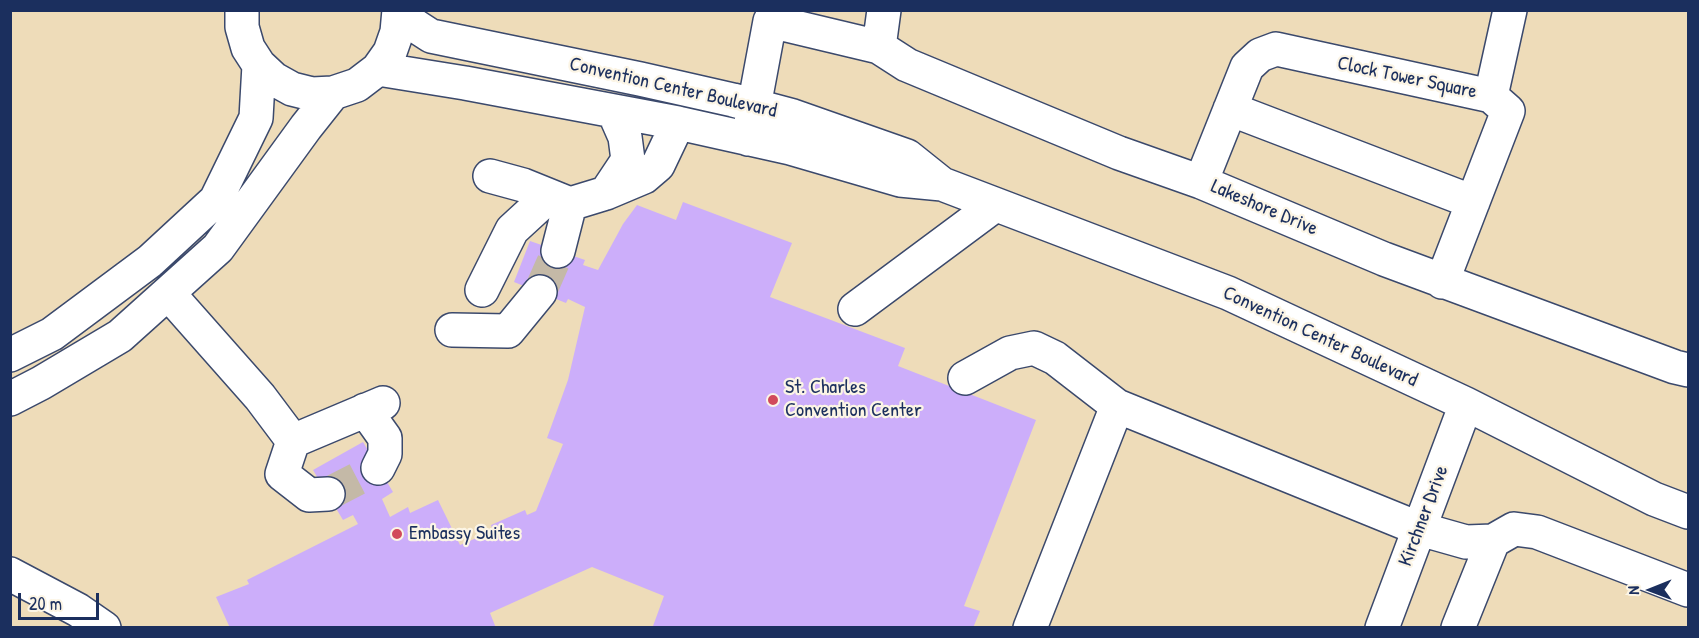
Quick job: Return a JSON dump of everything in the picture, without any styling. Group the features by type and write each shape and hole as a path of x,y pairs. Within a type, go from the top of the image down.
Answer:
{"street":[{"path":"237,16 248,48 259,65 274,79 292,89 312,94 333,93 357,85 378,69 390,52 397,32 399,10"},
{"name":"Convention Center Boulevard","path":"399,10 414,25 431,36 640,79 793,116 907,156 942,184"},
{"path":"748,139 770,21 879,47 884,10"},
{"path":"1491,96 1510,10"},
{"name":"Lakeshore Drive","path":"879,47 907,66 1119,153 1201,182 1442,282 1675,367 1689,370"},
{"name":"Clock Tower Square","path":"1201,182 1247,67 1260,56 1276,49 1491,96 1508,111 1442,282"},
{"path":"10,355 52,334 141,268 216,200 256,118 259,65"},
{"name":"Convention Center Boulevard","path":"378,69 678,123 790,148 900,180 942,184 1228,293 1466,404 1654,499 1689,512"},
{"path":"10,399 120,336 218,248 333,93"},
{"path":"1230,109 1473,202"},
{"path":"606,194 628,160 625,137 614,112"},
{"path":"482,290 512,230 560,200 606,194 644,177 658,165 678,123"},
{"path":"490,176 560,200"},
{"path":"558,251 560,200"},
{"path":"855,309 995,204"},
{"path":"452,330 508,330 540,292"},
{"path":"168,293 260,397 293,441"},
{"path":"965,378 1010,353 1034,348 1055,358 1117,406 1420,529 1466,542 1493,541 1514,529 1537,532 1689,590"},
{"name":"Kirchner Drive","path":"1382,627 1466,404"},
{"path":"328,495 309,495 282,474 293,441 374,406 385,438 385,454 378,468"},
{"path":"1030,627 1117,406"},
{"path":"1458,627 1493,541"},
{"path":"10,574 78,610 104,627"}],"building":[{"name":"St. Charles Convention Center","path":"683,202 792,243 770,297 905,348 898,366 1036,420 964,606 980,611 973,628 656,628 653,626 664,596 592,567 490,613 496,628 230,628 216,597 249,584 247,580 358,524 353,515 343,520 313,470 363,442 393,492 382,499 390,517 408,507 410,513 438,500 460,545 493,531 491,525 525,510 527,515 536,511 563,444 547,438 568,380 585,307 568,299 566,303 514,282 530,241 585,260 583,265 598,270 623,224 637,205 676,220"}],"tunnel":[{"path":"540,292 558,251"},
{"path":"328,494 378,468"}],"place":[{"name":"St. Charles Convention Center","path":"773,400"},
{"name":"Embassy Suites","path":"397,534"}]}
